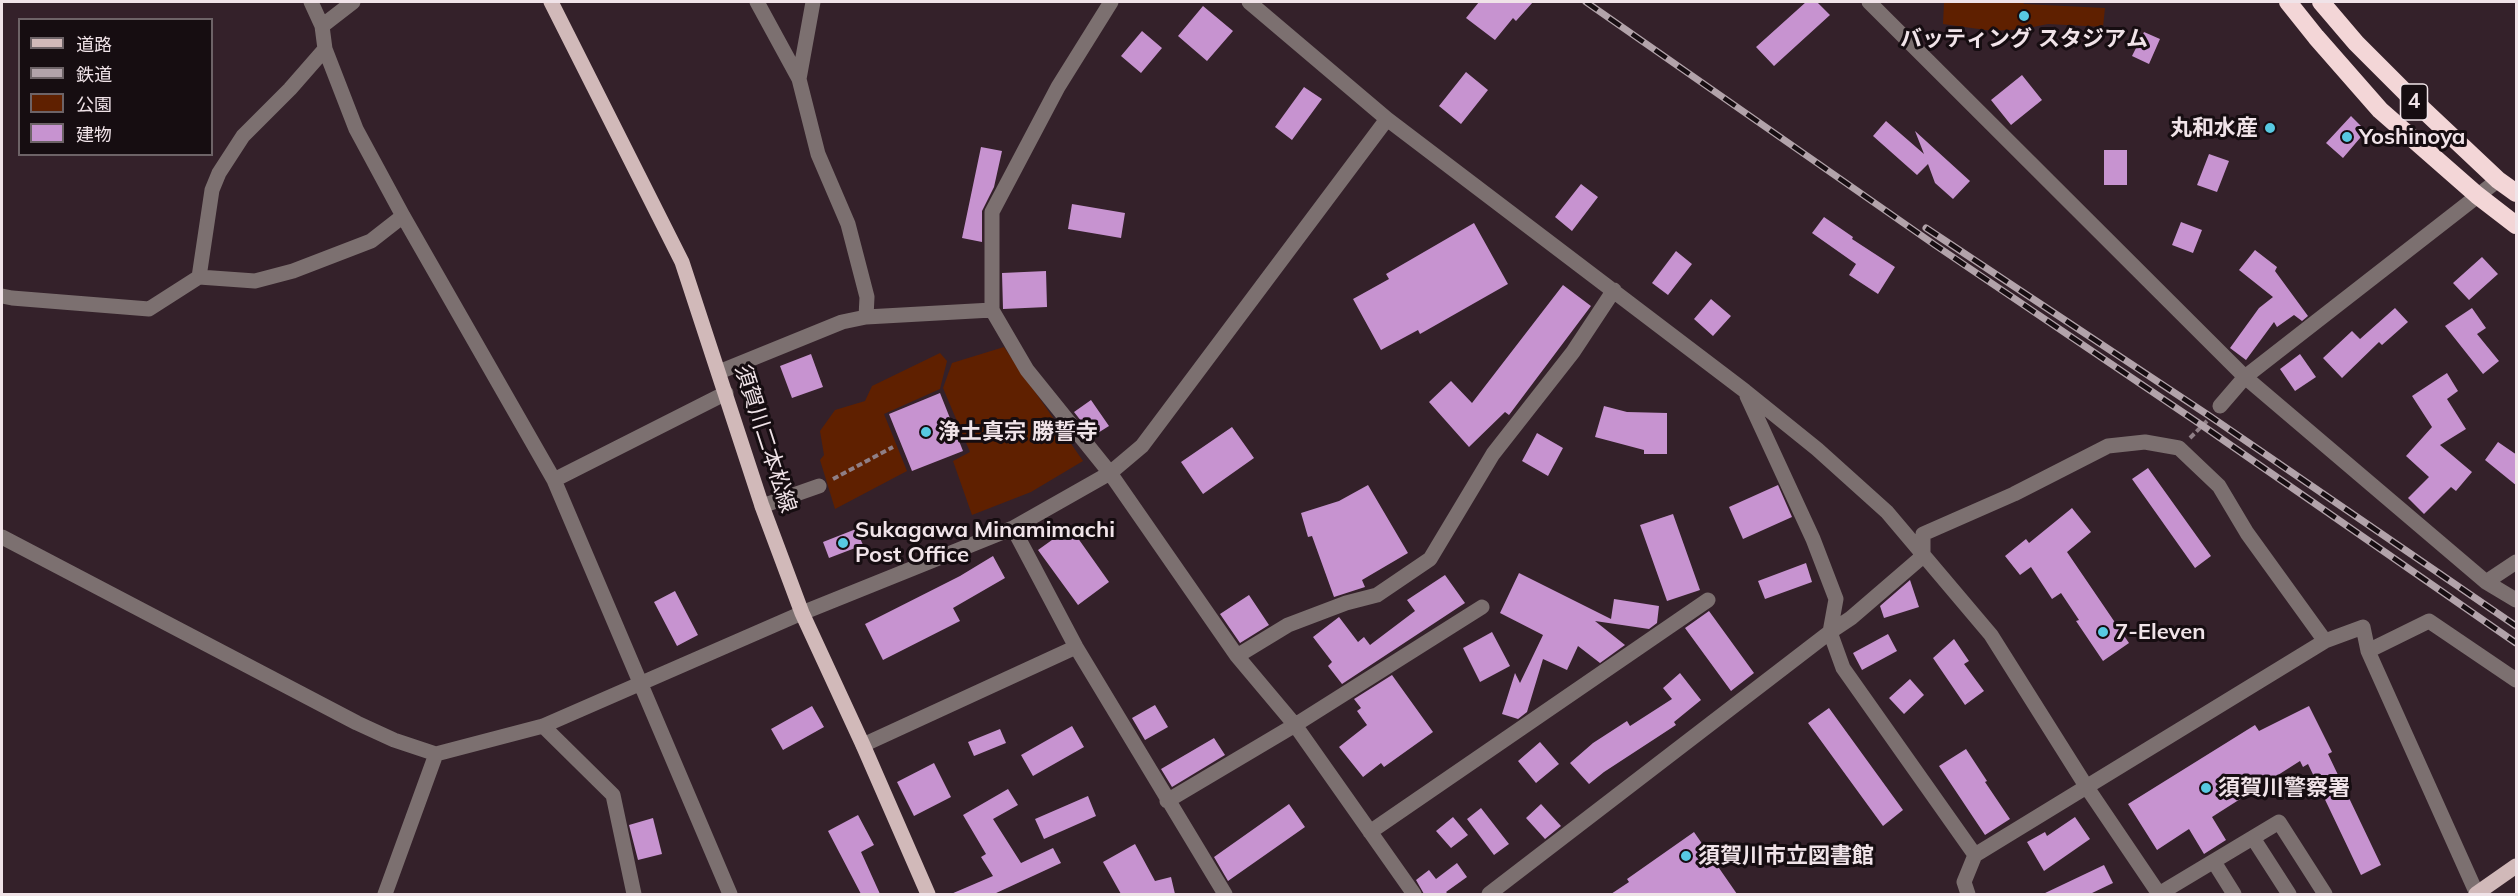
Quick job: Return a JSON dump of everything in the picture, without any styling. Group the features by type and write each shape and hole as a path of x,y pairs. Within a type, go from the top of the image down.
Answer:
{"highway":[{"name":"4","path":"2288,2 2380,110 2477,195 2517,225"},
{"name":"4","path":"2321,2 2356,43 2412,99 2498,180 2517,193"}],"main road":[{"name":"須賀川二本松線","path":"551,2 682,262 762,506 802,613 928,894"},
{"path":"2476,894 2517,866"}],"street":[{"path":"311,2 322,26 326,49 356,129 403,216 554,480 730,894"},
{"path":"322,26 353,2"},
{"path":"756,2 799,79 818,154 848,224 867,297 866,317"},
{"path":"799,79 813,2"},
{"path":"1111,2 1058,87 992,212 992,310 1027,369 1110,472 1237,656 1295,725 1414,894"},
{"path":"1249,2 1387,118 1745,391 1817,449 1887,512 1990,635 2086,786 2159,894 2180,890 2214,862 2279,822 2325,894"},
{"path":"1869,2 2245,377 2487,582 2517,600"},
{"path":"199,277 212,190 219,173 243,136 326,49"},
{"path":"2,537 357,723 394,740 436,754 543,726 802,613 1013,528 1110,472 1142,446 1387,118"},
{"path":"2220,406 2245,377 2498,180"},
{"path":"2,296 149,309 199,277 255,281 293,271 371,241 403,216"},
{"path":"1237,656 1288,625 1346,603 1377,595 1430,559 1493,454 1573,352 1614,290"},
{"path":"719,372 842,322 866,317 992,310"},
{"path":"1745,391 1813,539 1836,599 1830,632 1844,668 1975,855"},
{"path":"554,480 726,393"},
{"path":"1489,894 1851,618 1923,556 1923,534 2014,494 2108,446 2145,442 2179,448 2219,486 2247,533 2325,641"},
{"path":"762,506 819,486"},
{"path":"1013,528 1076,647 1167,801 1226,894"},
{"path":"2487,582 2517,562"},
{"path":"1370,832 1708,600"},
{"path":"1167,801 1295,725 1482,607"},
{"path":"2368,651 2429,621 2517,680"},
{"path":"1968,894 1964,882 1975,855 2325,641 2363,627 2368,651 2476,894"},
{"path":"863,745 1076,647"},
{"path":"543,726 613,795 634,894"},
{"path":"385,894 436,754"},
{"path":"2253,838 2289,894"},
{"path":"2214,862 2234,894"}],"path":[{"path":"2179,448 2203,426 2220,406"},
{"path":"819,486 893,447"}],"green space":[{"name":"バッティング スタジアム","path":"1944,2 2023,2 2024,4 2105,8 2103,27 2048,24 2023,29 1993,31 1943,24"},
{"path":"1004,347 1083,461 1031,492 972,515 953,461 970,452 943,388 952,363"},
{"path":"940,353 947,361 940,389 884,414 907,471 835,509 820,460 824,455 820,431 835,410 865,401 872,386"}],"building":[{"path":"1479,2 1533,2 1516,21 1513,18 1495,40 1466,18"},
{"path":"1806,2 1817,2 1830,15 1774,66 1756,47"},
{"path":"1203,6 1233,31 1207,61 1178,36"},
{"path":"1142,31 1162,48 1141,73 1121,56"},
{"path":"2144,32 2160,39 2149,64 2132,56"},
{"path":"1466,72 1488,90 1461,124 1439,106"},
{"path":"2022,75 2042,100 2011,125 1991,100"},
{"path":"1304,87 1322,99 1292,140 1275,127"},
{"name":"Yoshinoya","path":"2351,116 2366,131 2343,158 2326,143"},
{"path":"1886,121 1924,154 1915,131 1970,181 1953,199 1935,183 1928,164 1917,175 1873,136"},
{"path":"981,147 1002,151 994,187 982,211 982,242 962,238"},
{"path":"2104,150 2127,150 2127,185 2104,185"},
{"path":"2209,154 2229,161 2217,192 2197,185"},
{"path":"1581,184 1598,197 1572,231 1555,217"},
{"path":"1072,204 1125,213 1121,238 1068,229"},
{"path":"1824,217 1853,237 1852,239 1895,267 1878,294 1849,275 1856,264 1812,233"},
{"path":"2181,222 2202,230 2193,253 2172,245"},
{"path":"1474,223 1508,284 1420,334 1418,330 1381,350 1353,299 1389,279 1386,274"},
{"path":"2255,250 2277,267 2275,271 2308,316 2302,321 2294,315 2277,327 2274,322 2246,360 2230,348 2259,308 2273,297 2239,270"},
{"path":"1676,251 1692,264 1668,295 1652,283"},
{"path":"2482,257 2498,274 2469,300 2453,283"},
{"path":"1046,271 1047,307 1003,309 1002,273"},
{"path":"1563,285 1591,306 1509,415 1505,412 1469,447 1429,402 1451,381 1472,403"},
{"path":"1711,299 1731,316 1713,336 1694,319"},
{"path":"2395,308 2408,322 2382,345 2379,342 2342,378 2323,358 2352,331 2360,339"},
{"path":"2472,308 2486,328 2477,334 2499,361 2483,374 2445,326"},
{"path":"811,354 823,387 792,398 780,366"},
{"path":"2300,354 2316,377 2295,391 2280,369"},
{"path":"2447,373 2458,391 2447,399 2466,429 2440,445 2472,472 2456,491 2451,487 2424,514 2408,498 2429,477 2406,456 2432,427 2412,396"},
{"name":"浄土真宗 勝誓寺","path":"940,393 963,451 912,471 889,414"},
{"path":"1091,400 1109,426 1093,436 1074,412"},
{"path":"1604,406 1627,412 1667,413 1667,454 1644,454 1644,450 1595,437"},
{"path":"1232,427 1254,458 1203,494 1181,462"},
{"path":"1537,433 1563,448 1548,476 1522,461"},
{"path":"2498,442 2517,455 2517,486 2485,460"},
{"path":"2148,468 2211,556 2195,568 2132,479"},
{"path":"1368,485 1408,553 1362,580 1365,587 1334,597 1312,536 1308,537 1301,513 1339,501"},
{"path":"1778,485 1792,517 1743,539 1729,507"},
{"path":"2072,508 2091,532 2067,552 2129,643 2103,661 2076,621 2079,620 2061,593 2052,599 2031,567 2020,575 2005,556 2026,539 2029,543"},
{"path":"1673,514 1700,590 1667,601 1640,525"},
{"path":"1070,527 1109,582 1078,605 1038,550"},
{"path":"856,529 863,545 829,558 823,542"},
{"path":"993,556 1005,578 953,608 960,621 883,660 865,624 960,576"},
{"path":"1806,563 1812,582 1765,599 1758,581"},
{"path":"1519,573 1611,619 1614,599 1659,606 1657,623 1649,629 1595,621 1625,645 1600,663 1578,646 1567,670 1543,659 1527,712 1518,719 1502,714 1515,673 1520,683 1543,635 1500,613"},
{"path":"1445,575 1465,603 1342,684 1328,666 1332,662 1313,637 1339,617 1358,642 1364,637 1370,645 1415,611 1407,600"},
{"path":"1910,580 1919,607 1884,618 1880,606"},
{"path":"675,591 698,635 677,646 654,602"},
{"path":"1249,595 1269,625 1240,643 1220,614"},
{"path":"1709,611 1754,673 1731,691 1685,628"},
{"path":"1492,632 1510,666 1480,682 1463,648"},
{"path":"1888,634 1897,651 1862,670 1853,653"},
{"path":"1954,639 1969,661 1964,664 1984,691 1965,705 1933,658"},
{"path":"1680,673 1701,700 1674,722 1676,725 1589,784 1570,763 1593,743 1627,721 1630,726 1672,699 1663,688"},
{"path":"1392,675 1433,732 1384,767 1381,763 1363,777 1339,747 1367,725 1357,711 1361,708 1354,699"},
{"path":"1910,679 1924,695 1904,714 1889,698"},
{"path":"1155,705 1168,727 1145,740 1132,718"},
{"path":"812,706 824,727 783,750 771,729"},
{"name":"須賀川警察署","path":"2309,706 2332,752 2328,754 2381,865 2361,875 2308,764 2303,767 2300,761 2212,817 2226,840 2204,854 2189,829 2157,850 2128,804 2255,725 2259,731"},
{"path":"1829,708 1903,810 1883,826 1808,723"},
{"path":"1072,726 1084,747 1033,776 1021,755"},
{"path":"1000,729 1006,743 974,756 968,742"},
{"path":"1214,738 1225,755 1172,787 1161,769"},
{"path":"1540,742 1559,764 1536,783 1518,761"},
{"path":"1966,749 2010,819 1985,835 1939,766"},
{"path":"934,763 951,797 914,816 897,782"},
{"path":"1008,789 1018,805 993,819 1021,863 1053,848 1061,863 994,894 951,894 993,876 981,857 986,854 963,815"},
{"path":"1088,796 1096,816 1044,839 1035,819"},
{"path":"1289,804 1305,827 1228,881 1214,857"},
{"path":"1541,804 1561,826 1545,839 1526,818"},
{"path":"1481,808 1509,844 1494,855 1467,819"},
{"path":"858,815 874,845 861,852 880,894 861,894 828,831"},
{"path":"1453,817 1468,835 1451,848 1436,831"},
{"path":"2075,817 2090,839 2044,871 2027,842 2045,832 2047,836"},
{"path":"653,818 662,854 638,860 629,825"},
{"name":"須賀川市立図書館","path":"1694,832 1737,894 1611,894 1629,882 1627,879"},
{"path":"1135,844 1155,881 1171,877 1175,894 1121,894 1103,862"},
{"path":"1457,863 1467,877 1446,892 1448,894 1424,894 1416,880 1429,870 1436,879"},
{"path":"2104,865 2113,883 2090,894 2043,894"}],"railway":[{"path":"1586,2 1935,245 2203,426 2516,643"},
{"path":"1926,228 2211,417 2516,626"}],"place":[{"name":"バッティング スタジアム","path":"2024,16"},
{"name":"丸和水産","path":"2270,128"},
{"name":"Yoshinoya","path":"2347,137"},
{"name":"浄土真宗 勝誓寺","path":"926,432"},
{"name":"Sukagawa Minamimachi Post Office","path":"843,543"},
{"name":"7-Eleven","path":"2103,632"},
{"name":"須賀川警察署","path":"2206,788"},
{"name":"須賀川市立図書館","path":"1686,856"}]}
